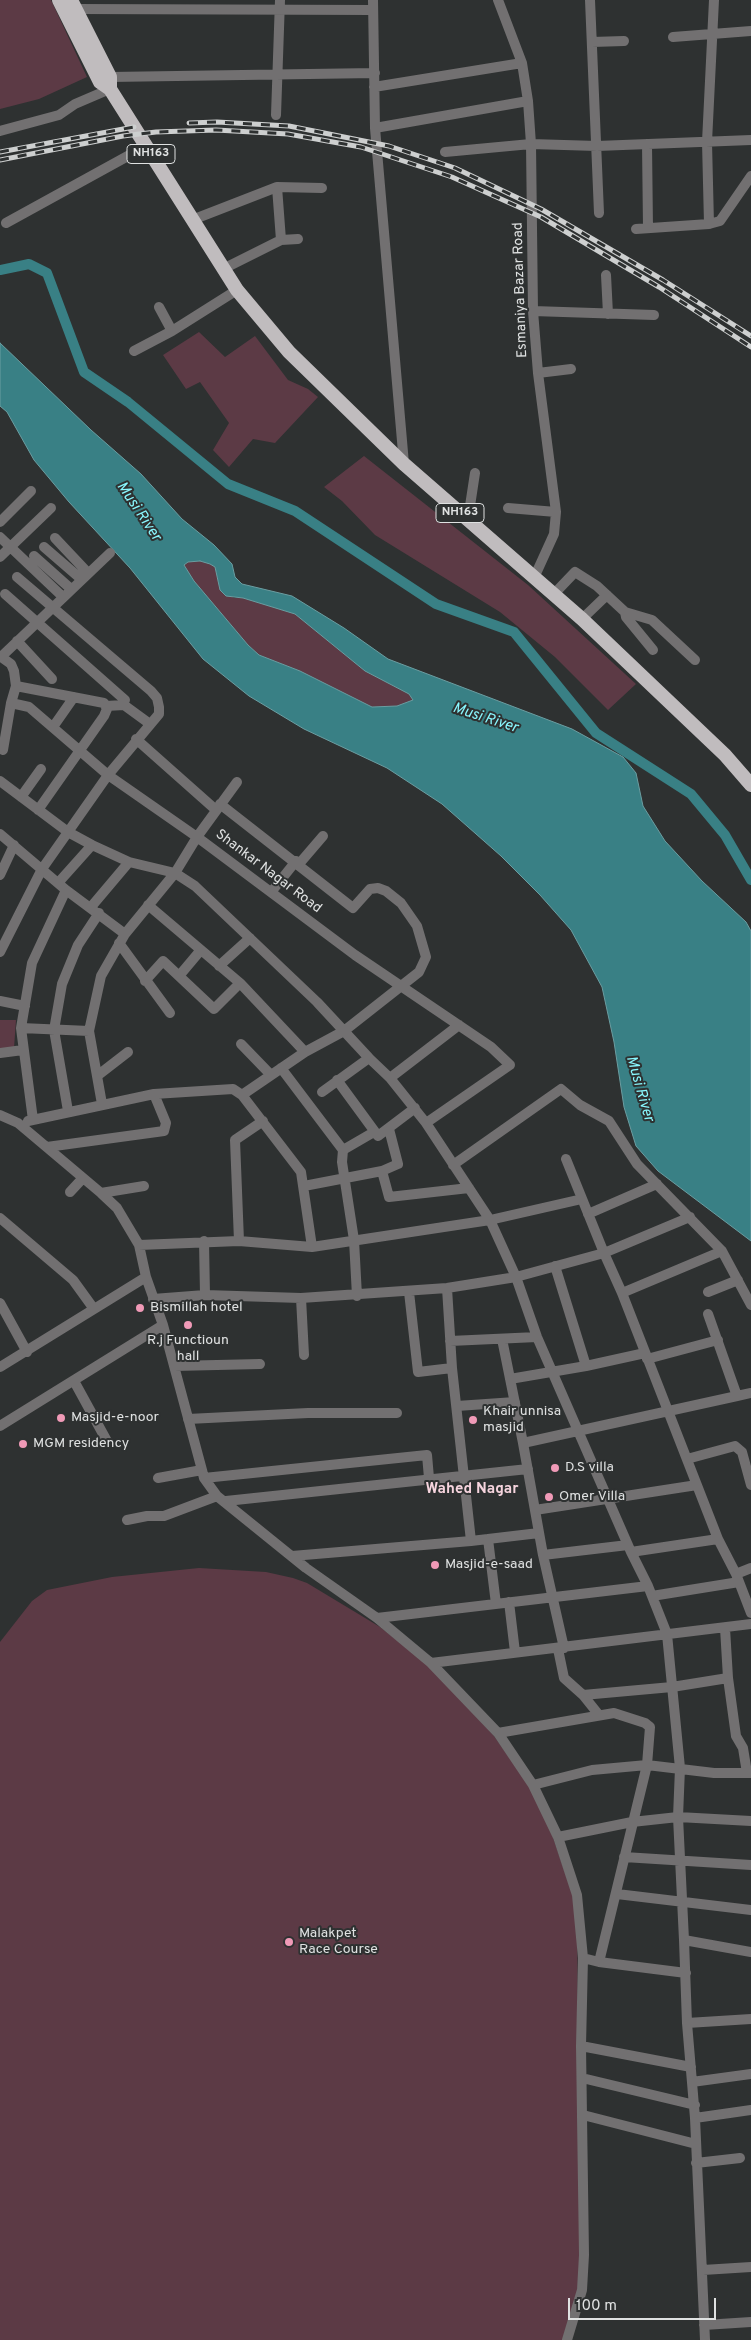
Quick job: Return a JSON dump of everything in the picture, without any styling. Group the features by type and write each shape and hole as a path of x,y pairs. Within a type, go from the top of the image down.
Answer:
{"highway":[{"name":"NH163","path":"60,0 100,82 110,83"},
{"name":"NH163","path":"73,4 110,83 146,146 237,290 289,352 404,464 582,619 725,755 751,785"}],"street":[{"name":"Esmaniya Bazar Road","path":"498,0 522,62 528,101 531,144 533,311 538,372 556,512 554,534 534,578"},
{"path":"590,0 599,213"},
{"path":"710,224 708,142 714,0"},
{"path":"73,4 373,5 375,128 404,464"},
{"path":"276,115 280,4"},
{"path":"673,37 751,31"},
{"path":"592,42 624,41"},
{"path":"374,87 522,62"},
{"path":"0,131 59,115 110,83 277,75 375,73"},
{"path":"375,128 528,101"},
{"path":"445,152 531,144 597,146 751,140"},
{"path":"647,144 648,228"},
{"path":"6,223 146,146"},
{"path":"636,229 710,224 720,221 751,176"},
{"path":"278,187 281,240"},
{"path":"192,220 278,187 322,188"},
{"path":"223,268 281,240 298,239"},
{"path":"606,275 608,314"},
{"path":"134,351 172,331 237,290"},
{"path":"159,307 172,331"},
{"path":"533,311 654,315"},
{"path":"538,372 570,369"},
{"path":"468,519 475,473"},
{"path":"0,522 31,491"},
{"path":"0,557 51,508"},
{"path":"508,508 556,512"},
{"path":"26,564 57,536 84,576"},
{"path":"0,538 64,597"},
{"path":"44,548 84,576"},
{"path":"3,750 11,703 16,686 11,664 1,656 110,553"},
{"path":"34,556 72,589"},
{"path":"553,595 575,572 607,595 626,612 652,620 695,660"},
{"path":"0,952 42,868 108,775 136,739 159,714 159,707 151,691 54,606 18,578"},
{"path":"5,594 125,700"},
{"path":"582,619 607,595"},
{"path":"626,612 626,617 653,650"},
{"path":"17,641 52,679"},
{"path":"16,686 104,703 106,706 124,705 150,724"},
{"path":"53,727 74,697"},
{"name":"Shankar Nagar Road","path":"11,703 29,707 79,748 108,775 272,891 355,955 491,1047 510,1065 426,1123"},
{"path":"38,810 79,748 106,712 106,706"},
{"path":"136,739 218,807 297,862 353,908 370,889 378,888 386,891 401,902 417,926 426,957 419,972 344,1031 305,1052 242,1095"},
{"path":"21,796 41,769"},
{"path":"0,781 68,832 92,845 129,862 174,873 195,886 250,938 390,1078 416,1108 490,1220 516,1277 537,1337 629,1549 648,1586 667,1634 680,1768 678,1817 687,2023 695,2118 705,2340"},
{"path":"102,1104 89,1030 101,976 125,934 174,873 197,837 237,782"},
{"path":"0,834 62,886 125,934"},
{"path":"272,891 322,836"},
{"path":"0,875 14,845"},
{"path":"33,1120 21,1028 32,963 62,886 92,845"},
{"path":"68,1111 57,1057 54,1030 62,984 95,910 129,862"},
{"path":"148,905 200,951 240,982 305,1052"},
{"path":"219,966 250,938"},
{"path":"119,943 170,1014"},
{"path":"179,976 200,951"},
{"path":"145,981 163,961 214,1009 240,982"},
{"path":"0,1001 25,1006"},
{"path":"390,1078 459,1025"},
{"path":"21,1028 89,1030"},
{"path":"241,1044 271,1075"},
{"path":"0,1053 23,1050"},
{"path":"97,1076 128,1052"},
{"path":"322,1092 369,1058"},
{"path":"281,1068 343,1150 342,1162 354,1240 357,1296"},
{"path":"337,1080 376,1135 380,1136 416,1108"},
{"path":"18,1123 154,1094 233,1089 242,1095 301,1172 312,1247"},
{"path":"453,1165 561,1089 580,1105 609,1121 637,1164 722,1251 751,1305"},
{"path":"47,1147 164,1131 166,1123 154,1094"},
{"path":"0,1115 18,1123 101,1193 117,1208 139,1245 146,1278 163,1325 203,1474 221,1499 306,1568 377,1618 431,1663 498,1733 533,1784 558,1837 576,1895 583,1958 581,2046 583,2273 582,2290 567,2340"},
{"path":"239,1241 236,1140 264,1122"},
{"path":"304,1186 382,1171 398,1164 389,1129"},
{"path":"343,1150 374,1132"},
{"path":"566,1159 604,1254 622,1293 718,1539 751,1613"},
{"path":"382,1171 389,1198 469,1188"},
{"path":"70,1192 83,1178"},
{"path":"588,1214 657,1184"},
{"path":"101,1193 144,1186"},
{"path":"139,1245 239,1241 312,1247 490,1220 582,1199"},
{"path":"153,1299 206,1295 301,1298 357,1296 447,1288 516,1277 604,1254 690,1217"},
{"path":"0,1218 73,1280 94,1309"},
{"path":"204,1241 206,1295"},
{"path":"622,1293 722,1251"},
{"path":"554,1266 586,1366"},
{"path":"0,1367 146,1278"},
{"path":"708,1292 738,1280"},
{"path":"447,1288 452,1368 471,1541"},
{"path":"409,1292 418,1372 452,1368"},
{"path":"301,1298 304,1354"},
{"path":"0,1303 27,1352"},
{"path":"708,1314 737,1396"},
{"path":"0,1426 163,1325"},
{"path":"450,1341 537,1337"},
{"path":"502,1339 543,1554 554,1596 564,1678 583,1695 599,1715"},
{"path":"510,1379 646,1356 718,1340"},
{"path":"174,1366 260,1364"},
{"path":"74,1381 108,1442"},
{"path":"523,1443 751,1393"},
{"path":"456,1406 515,1402"},
{"path":"188,1419 308,1413 397,1413"},
{"path":"688,1459 735,1446 742,1452 748,1463 751,1485"},
{"path":"158,1478 427,1455 429,1478"},
{"path":"127,1520 147,1516 164,1516 221,1499 528,1469"},
{"path":"535,1510 608,1500 697,1484"},
{"path":"292,1556 471,1541 539,1533"},
{"path":"488,1539 496,1604"},
{"path":"543,1554 629,1549 718,1539"},
{"path":"652,1596 737,1578 751,1568"},
{"path":"377,1618 648,1586"},
{"path":"509,1602 515,1652"},
{"path":"431,1663 751,1624"},
{"path":"533,1784 592,1770 647,1765 714,1773 749,1773 743,1748 736,1736 728,1678 725,1628"},
{"path":"583,1695 672,1687 728,1678"},
{"path":"498,1733 614,1713 645,1723 650,1727 647,1765 600,1962"},
{"path":"558,1837 632,1822 678,1817 751,1821"},
{"path":"624,1857 751,1865"},
{"path":"616,1894 751,1910"},
{"path":"684,1940 751,1952"},
{"path":"583,1958 600,1962 686,1973"},
{"path":"687,2023 751,2019"},
{"path":"581,2046 691,2067"},
{"path":"692,2082 751,2074"},
{"path":"582,2078 694,2105"},
{"path":"695,2118 751,2110"},
{"path":"583,2115 696,2144"},
{"path":"696,2163 740,2158"},
{"path":"703,2270 751,2267"},
{"path":"704,2324 751,2322"}],"shaded area":[{"path":"0,0 51,0 87,77 39,99 0,109"},
{"path":"199,332 225,357 255,336 288,380 308,389 318,397 275,443 253,439 229,467 213,450 229,423 200,382 186,389 163,355"},
{"path":"364,456 528,585 636,684 608,710 555,657 500,612 375,535 342,501 324,487"},
{"path":"200,561 210,563 215,567 220,590 234,598 243,598 295,614 365,671 409,694 413,700 398,706 372,707 300,671 259,655 248,645 194,581 184,565 188,562"},
{"path":"0,1020 16,1020 14,1048 0,1050"},
{"name":"Malakpet Race Course","path":"199,1568 266,1572 293,1578 307,1583 380,1627 430,1666 479,1719 494,1736 541,1802 577,1908 580,2262 577,2298 565,2340 0,2340 0,1642 32,1601 47,1590 112,1577"}],"water":[{"name":"Musi River","path":"0,343 91,430 141,474 182,519 214,545 232,564 235,577 242,584 292,596 344,628 388,659 572,729 623,757 636,773 643,806 665,841 702,881 746,922 751,931 751,1241 658,1171 636,1146 624,1107 614,1042 602,987 571,930 540,895 501,856 442,804 387,768 304,729 249,696 203,659 130,568 69,502 34,460 7,412 0,406","holes":["200,561 215,567 220,590 226,596 243,598 295,614 365,671 409,694 413,700 397,706 372,707 300,671 259,655 248,645 194,581 184,565 188,562"]}],"waterway":[{"path":"0,270 29,264 47,273 84,372 128,402 228,484 295,511 436,604 514,632 596,733 691,794 725,835 751,880"}],"railway":[{"path":"189,123 217,122 289,126 389,146 455,168 541,209 663,280 751,336"},
{"path":"0,152 134,127"},
{"path":"0,160 123,136 156,132 216,130 288,134 361,147 452,177 541,217 659,287 751,347"}],"place":[{"name":"Bismillah hotel","path":"140,1308"},
{"name":"R.j Functioun hall","path":"188,1325"},
{"name":"Masjid-e-noor","path":"61,1418"},
{"name":"Khair unnisa masjid","path":"473,1420"},
{"name":"MGM residency","path":"23,1444"},
{"name":"D.S villa","path":"555,1468"},
{"name":"Omer Villa","path":"549,1497"},
{"name":"Masjid-e-saad","path":"435,1565"},
{"name":"Malakpet Race Course","path":"289,1942"}],"district":[{"name":"Wahed Nagar","path":"472,1490"}]}
